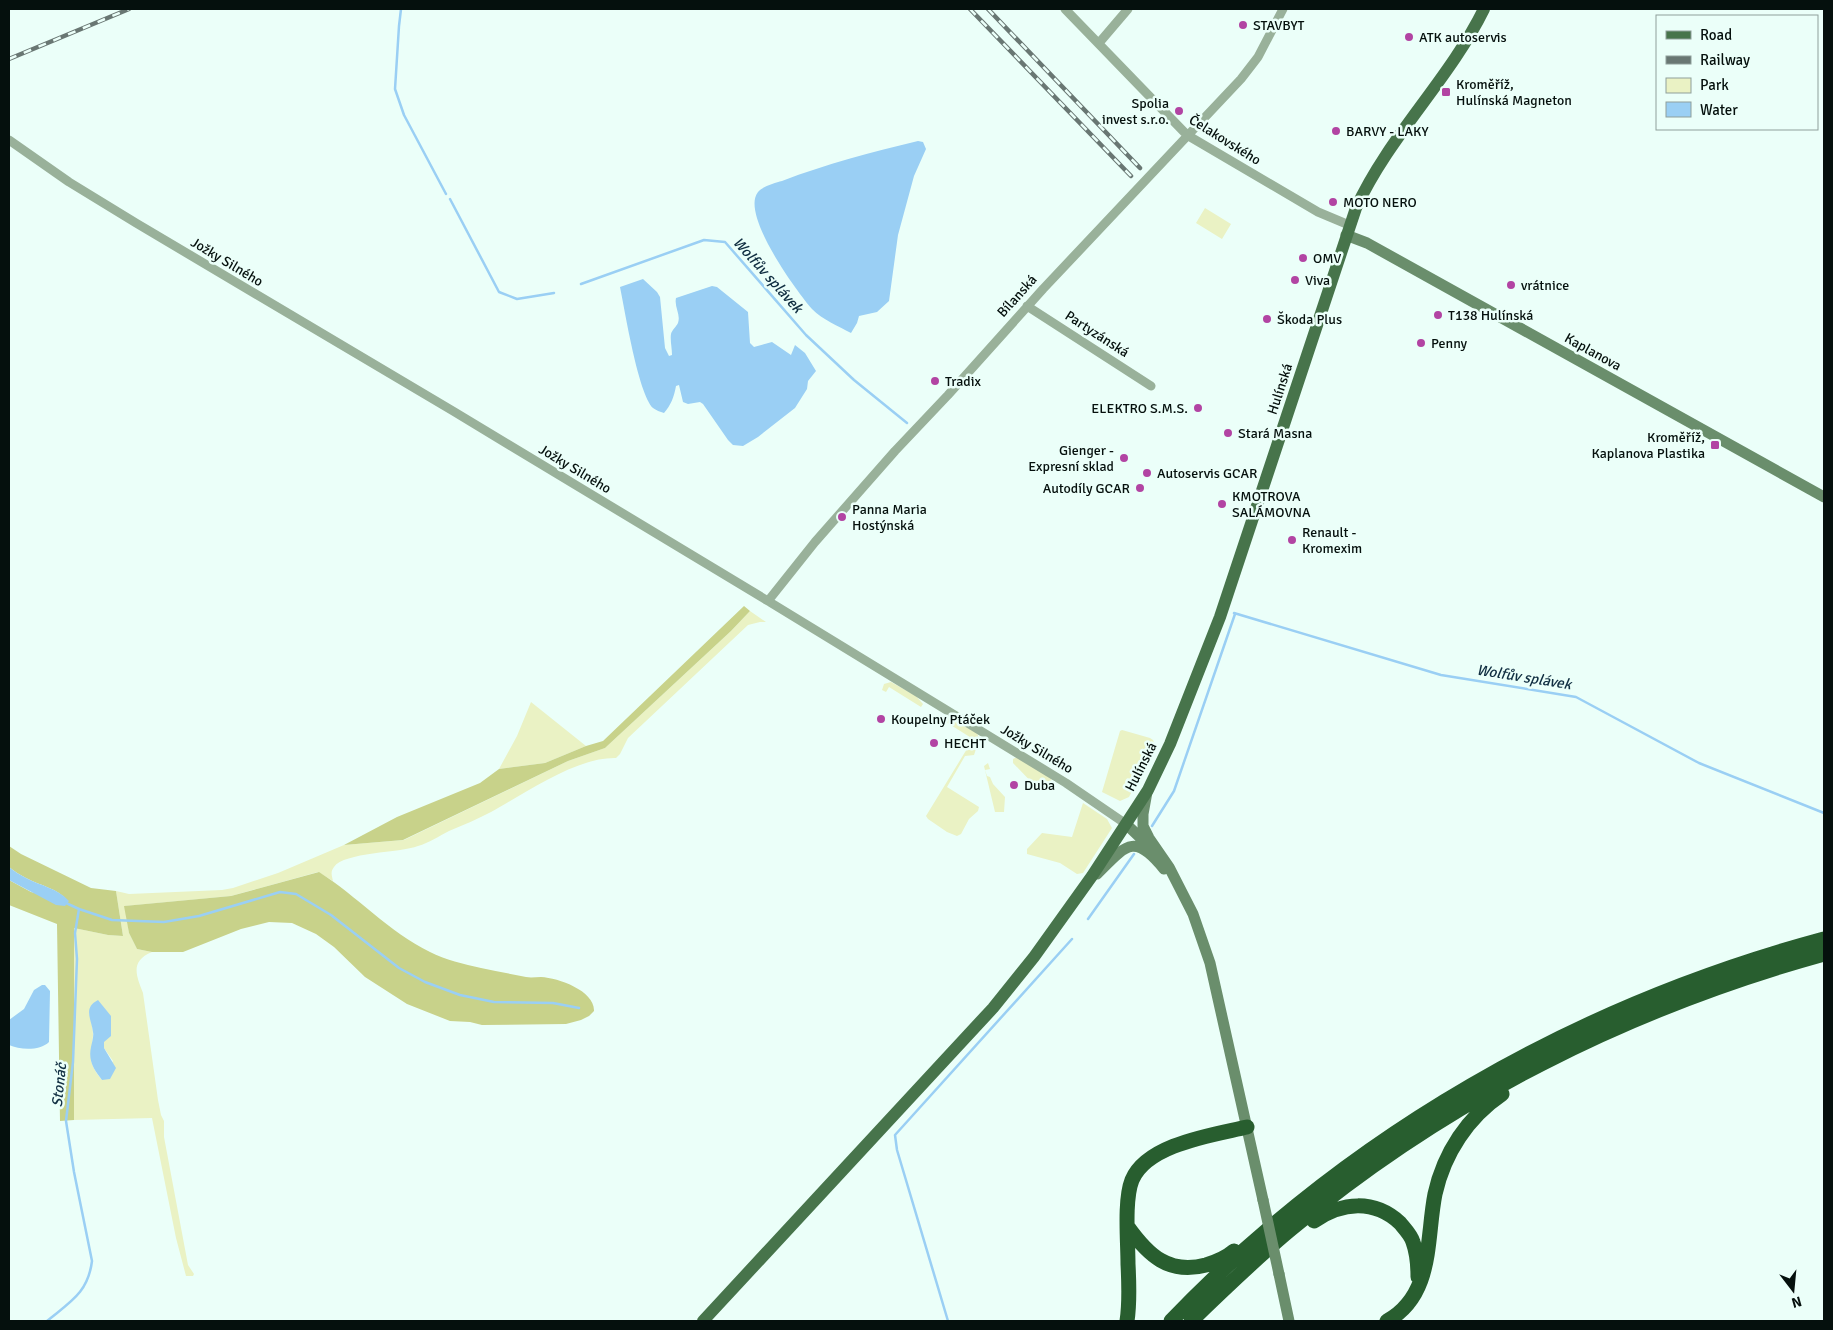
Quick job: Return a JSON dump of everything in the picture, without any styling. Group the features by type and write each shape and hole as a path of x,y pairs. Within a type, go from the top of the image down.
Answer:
{"highway":[{"path":"1171,1321 1218,1275 1286,1214 1368,1151 1478,1081 1564,1034 1638,1002 1709,982 1824,939"},
{"path":"1739,971 1824,954"},
{"path":"1192,1321 1261,1255 1299,1222 1411,1140 1487,1093 1570,1048 1650,1012 1709,982"},
{"path":"1387,1321 1404,1310 1424,1276 1436,1193 1446,1160 1463,1131 1488,1104 1518,1083 1561,1060 1570,1048"},
{"path":"1127,1321 1130,1292 1128,1204 1132,1179 1149,1159 1170,1147 1247,1127"},
{"path":"1261,1255 1278,1248 1328,1212 1343,1207 1367,1206 1391,1216 1407,1231 1416,1251 1418,1288"},
{"path":"1128,1227 1145,1249 1160,1261 1178,1267 1198,1267 1217,1262 1231,1254 1261,1230 1286,1214"}],"main road":[{"name":"Hulínská","path":"703,1321 977,1026 1030,962 1085,887 1148,790 1187,704 1220,617 1347,230 1364,190 1389,148 1444,74 1484,9"}],"street":[{"name":"Čelakovského","path":"1065,9 1187,135 1347,230"},
{"path":"1099,43 1128,9"},
{"name":"Bílanská","path":"768,601 854,496 948,395 1027,306 1241,79 1258,57 1283,9"},
{"name":"Jožky Silného","path":"9,140 69,182 768,601 1066,783 1126,824"},
{"name":"Kaplanova","path":"1347,230 1367,243 1824,497"},
{"name":"Partyzánská","path":"1027,306 1151,386"},
{"path":"1148,790 1143,814 1143,826 1165,860 1196,921 1210,963 1290,1321"},
{"path":"1126,824 1150,847 1176,883"},
{"path":"1085,887 1120,852 1129,847 1137,846 1148,851 1176,883"}],"green space":[{"path":"1205,208 1231,224 1222,239 1196,223"},
{"path":"744,606 750,611 731,631 605,748 568,761 403,840 344,845 397,817 480,783 499,769 545,763 603,741"},
{"path":"750,611 766,622 748,625 628,738 616,758 585,763 568,770 535,786 486,815 422,845 349,858 334,867 332,871 333,881 318,872 231,896 125,906 129,933 137,949 152,952 140,960 137,974 143,993 158,1100 164,1121 164,1137 188,1265 194,1274 193,1276 186,1276 176,1238 152,1118 74,1120 74,928 123,936 116,891 129,894 222,890 278,873 344,845 404,840 568,761 605,748","holes":["89,1011 104,1042 104,1048 113,1061 102,1080 94,1068 91,1058 93,1032"]},
{"path":"891,682 916,696 923,704 921,707 889,687 886,692 882,690 884,684"},
{"path":"531,702 586,746 545,763 499,769 517,736"},
{"path":"940,715 949,717 977,733 981,743 974,755 965,756 947,787 979,807 978,811 969,819 961,834 957,836 947,832 926,816 973,739 938,717"},
{"path":"1120,731 1150,738 1155,745 1129,797 1120,801 1102,792"},
{"path":"1017,757 1051,778 1052,786 1046,792 1039,790 1013,763 1013,759"},
{"path":"988,763 990,769 985,770 987,776 990,777 993,784 1005,797 1004,812 995,812 984,766"},
{"path":"1083,803 1107,819 1112,828 1083,873 1077,874 1060,863 1027,854 1027,849 1042,833 1072,837"},
{"path":"9,846 21,854 91,888 116,891 123,936 74,928 74,1120 60,1121 57,924 9,905 9,880 31,892 68,901 54,890 26,878 9,867"},
{"path":"319,872 387,924 430,952 448,960 481,968 528,977 548,978 566,983 589,997 594,1011 581,1020 566,1024 482,1025 450,1021 407,1004 365,977 334,947 316,934 292,923 269,922 241,929 183,952 152,952 137,949 129,933 124,906 231,896"}],"water":[{"path":"918,141 923,142 926,149 914,176 898,235 889,301 877,312 859,316 851,333 816,313 795,287 763,234 757,217 755,203 758,192 769,185 815,169"},
{"path":"643,279 660,297 665,348 669,356 672,355 671,334 679,320 676,298 712,286 717,287 748,312 750,343 754,347 772,342 791,355 795,345 805,353 816,371 808,381 807,389 795,408 758,437 743,446 733,445 728,440 703,404 700,402 688,404 683,402 679,385 676,386 672,401 664,413 653,408 647,399 637,369 620,287"},
{"path":"9,867 26,878 59,893 69,901 65,906 56,905 9,880"},
{"path":"45,985 50,991 49,1042 40,1047 30,1049 9,1045 9,1020 24,1009 34,990"},
{"path":"98,1000 111,1016 111,1036 104,1042 104,1048 116,1068 110,1079 102,1080 94,1069 90,1057 93,1034 89,1010 93,1003"}],"waterway":[{"name":"Wolfův splávek","path":"401,9 395,89 404,115 446,194"},
{"name":"Wolfův splávek","path":"450,199 499,292 517,299 554,293"},
{"name":"Wolfův splávek","path":"581,284 704,240 725,242 806,335 854,380 907,423"},
{"name":"Wolfův splávek","path":"1234,613 1441,675 1576,697 1699,763 1824,813"},
{"path":"1152,826 1174,791 1235,614"},
{"path":"1088,919 1134,854"},
{"path":"79,909 112,920 164,922 199,916 280,892 296,894 331,915 399,968 425,982 460,995 494,1002 553,1003 579,1008"},
{"name":"Stonáč","path":"47,1321 77,1296 87,1281 92,1261 66,1121 73,1062 77,959 75,933 79,909 66,903"},
{"path":"948,1321 897,1150 895,1135 1072,939"}],"railway":[{"path":"9,59 129,9"},
{"path":"970,9 1131,176"},
{"path":"988,9 1140,168"}],"place":[{"name":"STAVBYT","path":"1243,25"},
{"name":"ATK autoservis","path":"1409,37"},
{"name":"Kroměříž, Hulínská Magneton","path":"1446,92"},
{"name":"Spolia invest s.r.o.","path":"1179,111"},
{"name":"BARVY - LAKY","path":"1336,131"},
{"name":"MOTO NERO","path":"1333,202"},
{"name":"OMV","path":"1303,258"},
{"name":"Viva","path":"1295,280"},
{"name":"vrátnice","path":"1511,285"},
{"name":"T138 Hulínská","path":"1438,315"},
{"name":"Škoda Plus","path":"1267,319"},
{"name":"Penny","path":"1421,343"},
{"name":"Tradix","path":"935,381"},
{"name":"ELEKTRO S.M.S.","path":"1198,408"},
{"name":"Stará Masna","path":"1228,433"},
{"name":"Kroměříž, Kaplanova Plastika","path":"1715,445"},
{"name":"Gienger - Expresní sklad","path":"1124,458"},
{"name":"Autoservis GCAR","path":"1147,473"},
{"name":"Autodíly GCAR","path":"1140,488"},
{"name":"KMOTROVA SALÁMOVNA","path":"1222,504"},
{"name":"Panna Maria Hostýnská","path":"842,517"},
{"name":"Renault - Kromexim","path":"1292,540"},
{"name":"Koupelny Ptáček","path":"881,719"},
{"name":"HECHT","path":"934,743"},
{"name":"Duba","path":"1014,785"}]}
